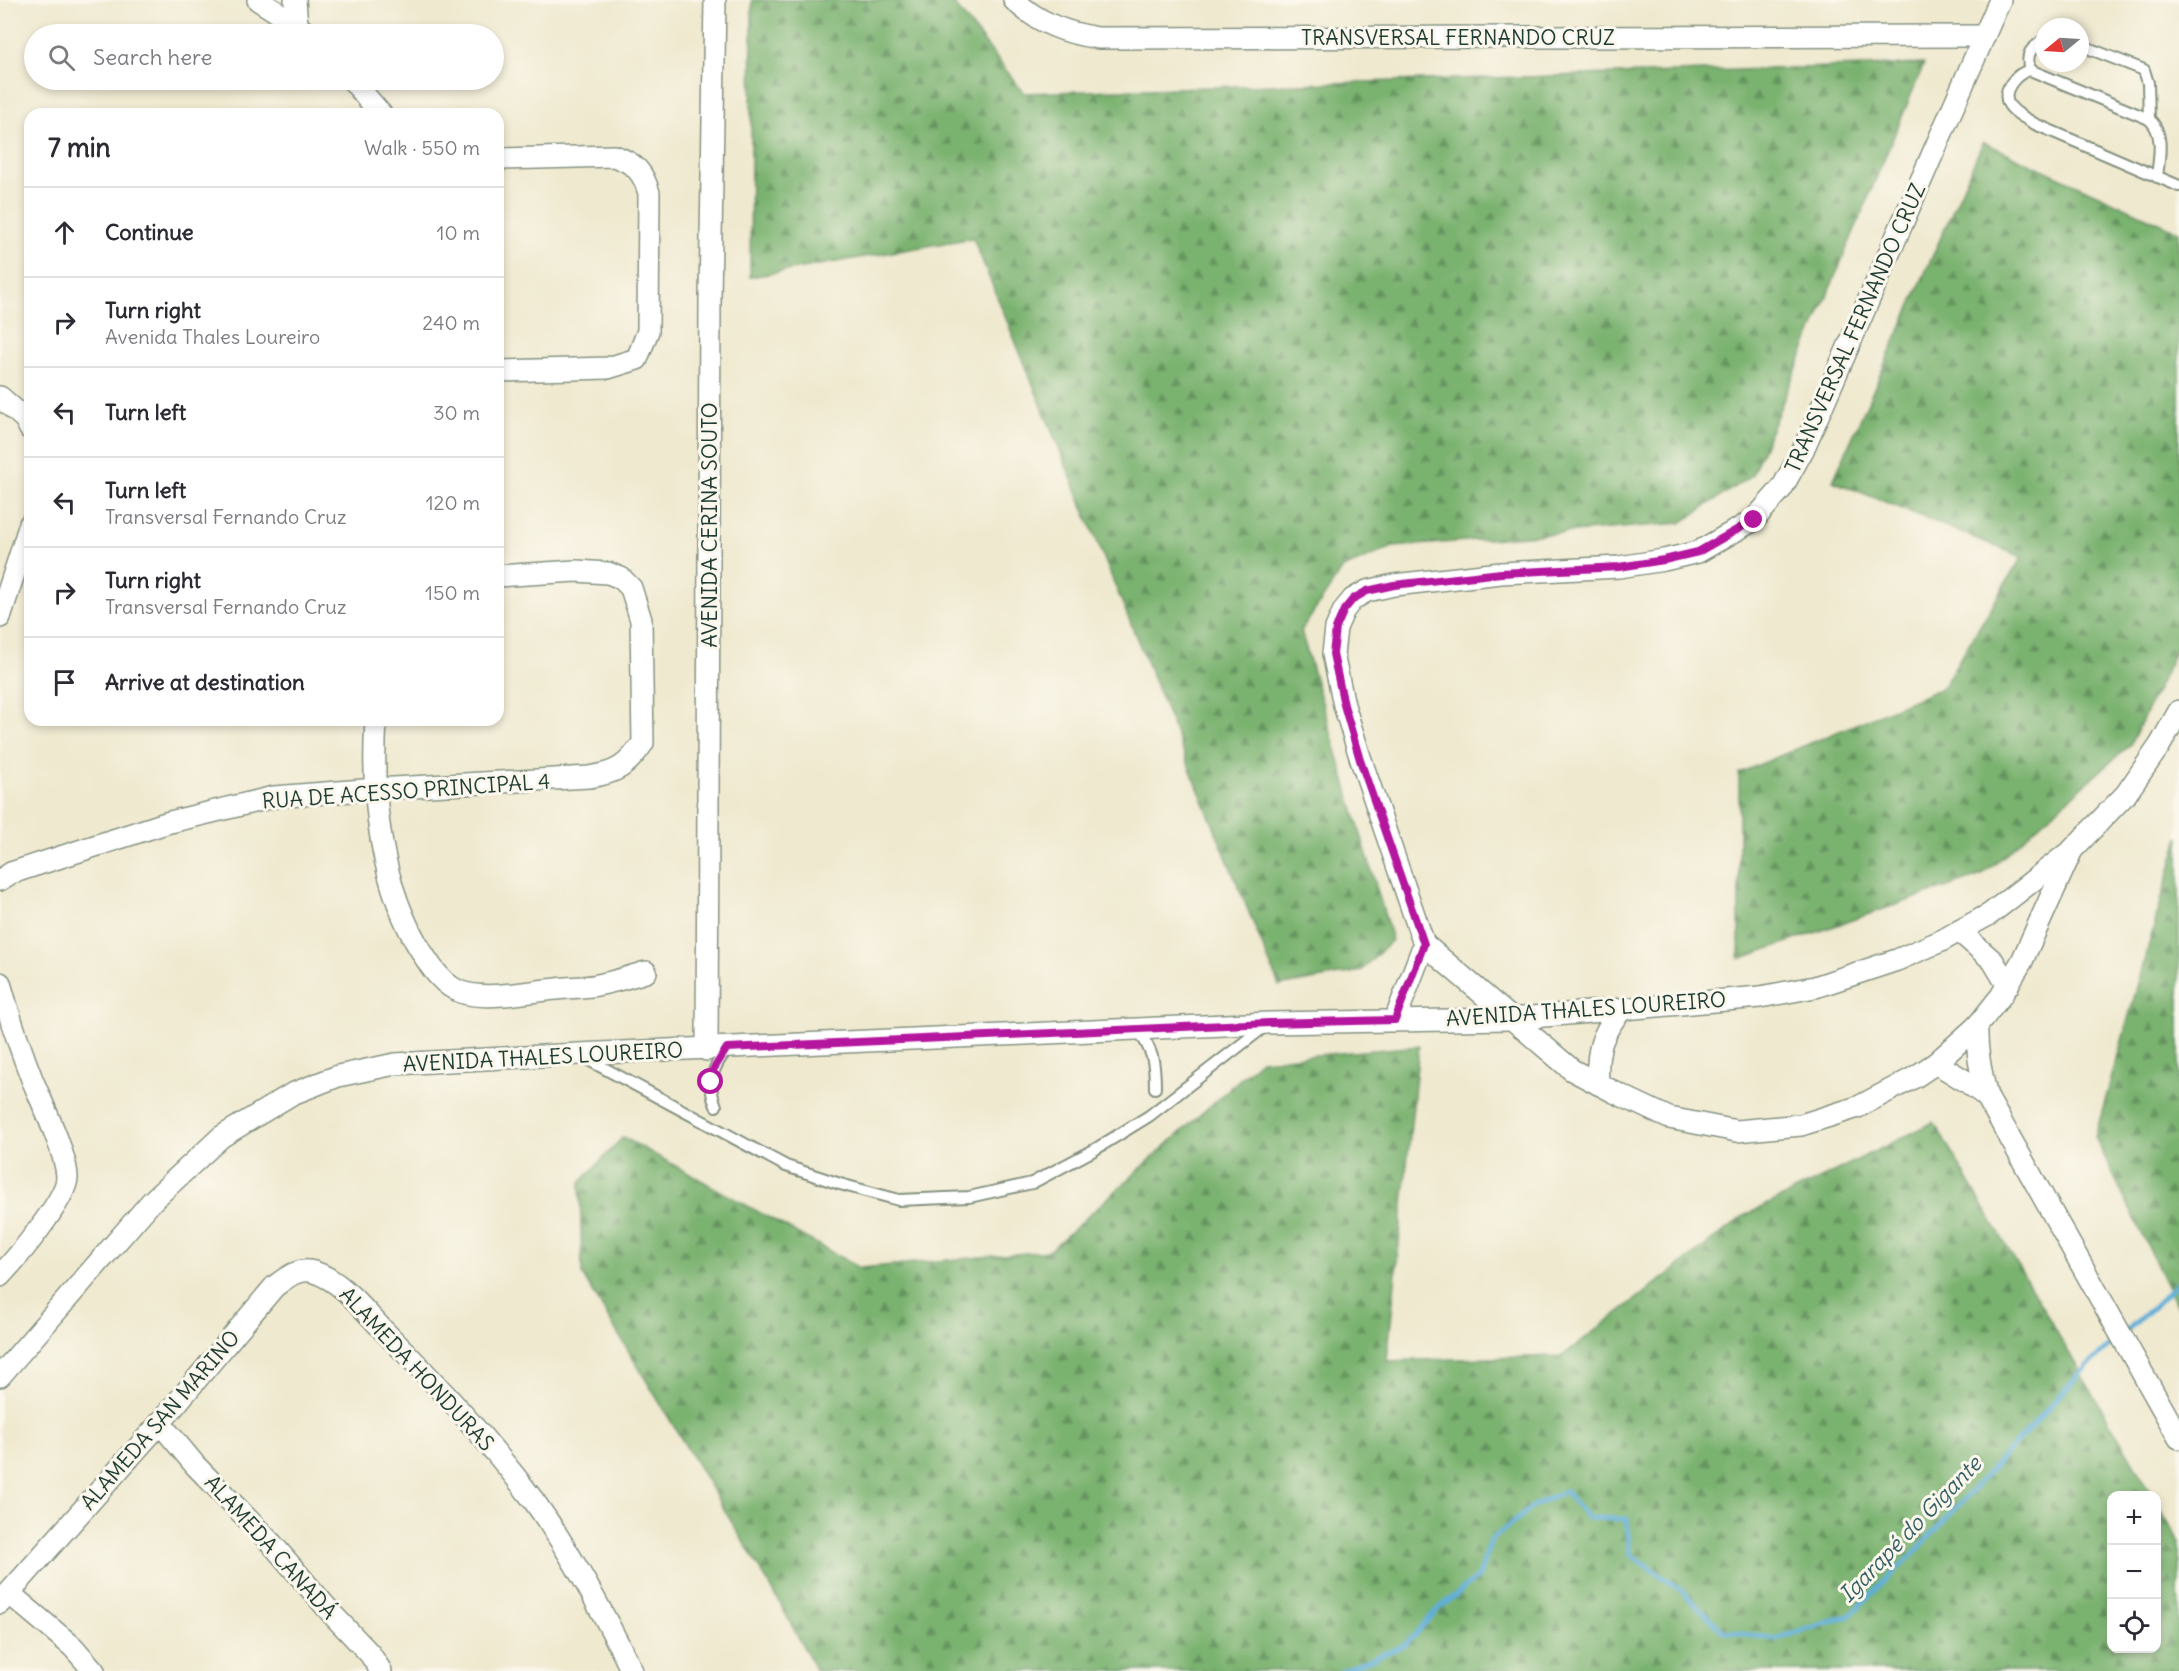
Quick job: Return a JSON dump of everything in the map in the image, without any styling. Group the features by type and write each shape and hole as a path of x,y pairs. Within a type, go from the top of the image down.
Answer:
{"street":[{"path":"258,0 293,24"},
{"path":"294,0 300,24"},
{"name":"AVENIDA CERINA SOUTO","path":"714,0 710,298 717,1049"},
{"name":"TRANSVERSAL FERNANDO CRUZ","path":"1014,0 1025,11 1048,25 1072,34 1098,38 1984,36"},
{"name":"TRANSVERSAL FERNANDO CRUZ","path":"2000,0 1803,450 1782,488 1754,520 1698,552 1664,560 1619,567 1501,573 1394,585 1367,591 1353,599 1344,610 1336,628 1333,654 1344,705 1360,760 1424,944 1572,1070 1597,1075 1669,1118 1737,1131 1801,1125 1857,1107 1915,1077 1936,1063 1977,1026 2008,986 2022,961 2072,850"},
{"path":"361,90 376,108"},
{"path":"504,159 614,156 627,160 639,169 646,181 649,194 649,297 648,331 637,359 608,368 504,372"},
{"path":"0,397 24,418"},
{"path":"0,616 24,542"},
{"name":"RUA DE ACESSO PRINCIPAL 4","path":"0,880 11,873 166,824 274,797 589,777 608,774 621,768 632,759 643,743 641,620 631,588 621,578 608,573 576,571 504,576"},
{"name":"AVENIDA THALES LOUREIRO","path":"0,1376 152,1201 221,1137 292,1094 338,1076 395,1064 578,1054 1269,1023 1510,1019 1760,997 1815,987 1897,960 1990,914 2072,850 2126,794 2160,745 2179,711"},
{"path":"376,726 376,789 382,845 398,905 411,936 430,965 452,988 463,993 485,996 601,985 646,972"},
{"path":"1959,931 1993,960 2008,986"},
{"path":"1395,1020 1424,944"},
{"path":"0,983 63,1158 67,1178 54,1209 0,1276"},
{"path":"1597,1075 1600,1045 1608,1025 1622,1009"},
{"path":"1977,1026 1981,1072 1987,1097 2179,1438"},
{"path":"1936,1063 1987,1097"},
{"name":"ALAMEDA SAN MARINO","path":"4,1598 160,1423 274,1287 296,1271 312,1271 335,1281"},
{"name":"ALAMEDA HONDURAS","path":"335,1281 439,1387 534,1502 578,1569 608,1621 632,1671"},
{"name":"ALAMEDA CANADÁ","path":"160,1423 195,1465 273,1545 370,1654 381,1671"},
{"path":"4,1598 73,1647 94,1671"}],"lane":[{"path":"2030,70 2027,61 2029,53 2035,47"},
{"path":"2089,49 2144,70 2148,83 2149,119"},
{"path":"2157,177 2160,145 2155,124 2149,119 2030,70 2021,72 2015,77 2009,88 2007,98 2009,105 2035,124 2157,177 2179,186"},
{"path":"578,1054 786,1166 899,1200 969,1197 1032,1183 1094,1150 1149,1116 1269,1023"},
{"path":"1138,1029 1150,1048 1155,1063 1155,1088"},
{"path":"716,1106 712,1096 711,1082 717,1049"}],"green space":[{"path":"752,0 951,0 1024,93 1924,64 1752,475 1681,523 1393,547 1343,568 1301,631 1392,940 1361,971 1279,986 973,238 750,277"},
{"path":"1983,142 2179,232 2179,644 2130,745 1982,875 1739,959 1739,773 1942,688 2022,557 1833,481"},
{"path":"2179,837 2179,1311 2095,1137"},
{"path":"1419,1046 1387,1361 1562,1356 1744,1216 1934,1122 2150,1491 2107,1491 2107,1653 2161,1653 2161,1510 2179,1541 2179,1671 816,1671 775,1594 582,1274 580,1183 623,1137 860,1268 1049,1251 1261,1060"}],"waterway":[{"name":"Igarapé do Gigante","path":"2124,1333 2165,1296 2179,1280"},
{"name":"Igarapé do Gigante","path":"1342,1671 1405,1645 1437,1610 1479,1576 1491,1540 1535,1505 1565,1491 1588,1518 1627,1519 1630,1554 1681,1590 1723,1631 1776,1639 1849,1616 1919,1548 2087,1366 2117,1339"}],"route":[{"path":"711,1082 713,1070 727,1048 1269,1023 1395,1020 1407,983 1424,944 1360,760 1344,705 1333,654 1336,628 1344,610 1353,599 1367,591 1394,585 1501,573 1619,567 1664,560 1698,552 1754,520"}]}
